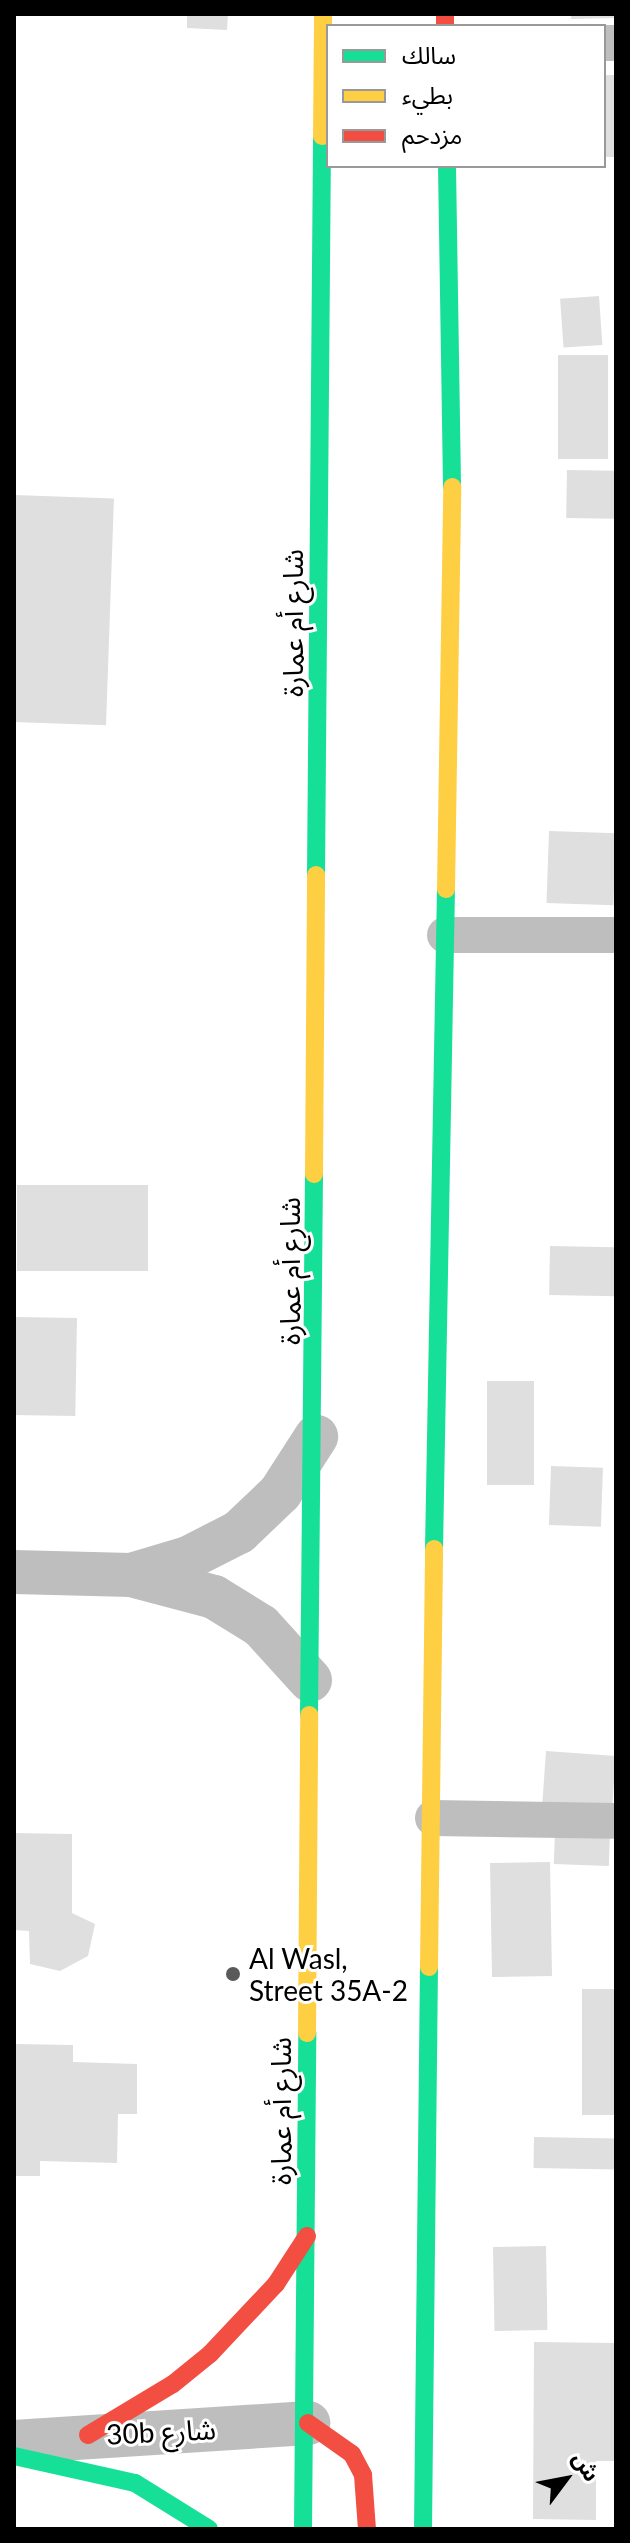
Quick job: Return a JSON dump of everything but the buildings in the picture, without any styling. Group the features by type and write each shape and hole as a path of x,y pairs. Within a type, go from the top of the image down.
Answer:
{"street":[{"name":"شارع أم عمارة","path":"303,2529 308,2423 310,1680 316,1437 323,14"},
{"path":"423,2529 453,553 447,168"},
{"path":"131,1575 188,1558 239,1532 280,1493 316,1437"},
{"path":"14,1572 131,1575 214,1597 239,1609 261,1626 310,1680"},
{"path":"88,2435 173,2384 210,2354 276,2284 307,2236"},
{"path":"308,2423 352,2454 363,2475 367,2529"},
{"name":"30b شارع","path":"14,2442 308,2423"},
{"path":"14,2456 135,2483 209,2529"}],"lane":[{"path":"445,935 616,935"},
{"path":"433,1818 616,1821"}],"traffic: fast":[{"path":"316,875 322,136"},
{"path":"447,168 452,487"},
{"path":"434,1549 446,889"},
{"path":"309,1715 314,1174"},
{"path":"423,2529 429,1967"},
{"path":"303,2529 307,2033"},
{"path":"14,2456 135,2483 209,2529"}],"traffic: slow":[{"path":"322,136 323,14"},
{"path":"446,889 452,487"},
{"path":"314,1174 316,875"},
{"path":"429,1967 434,1549"},
{"path":"307,2033 309,1715"}],"traffic: jam":[{"path":"445,14 445,24"},
{"path":"88,2435 173,2384 210,2354 276,2284 307,2236"},
{"path":"308,2423 352,2454 363,2475 367,2529"}],"place":[{"name":"Al Wasl, Street 35A-2","path":"233,1974"}]}
